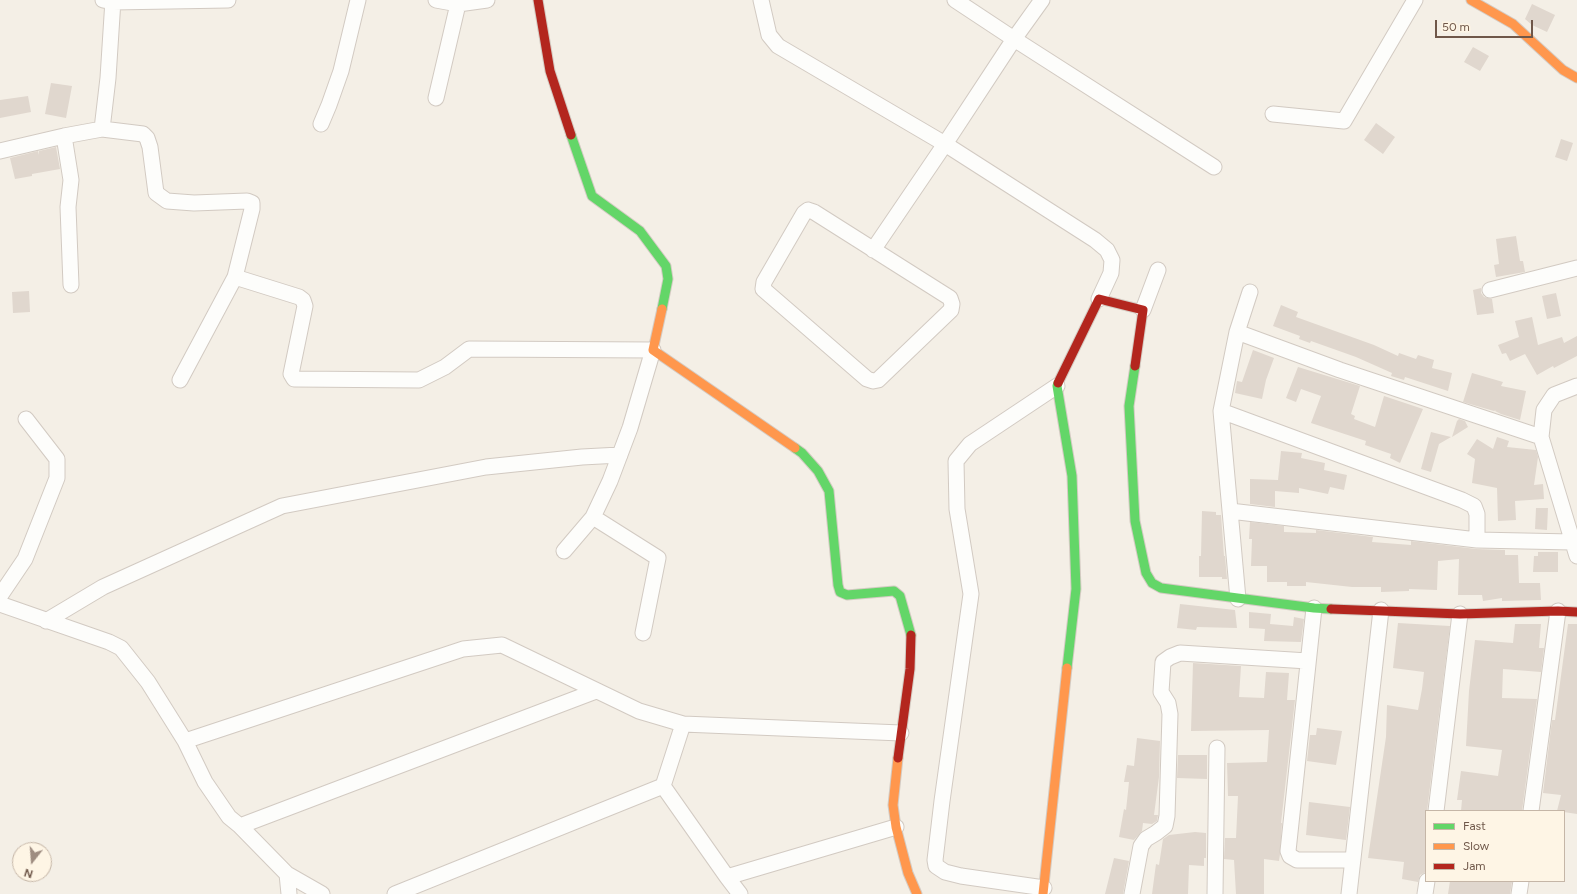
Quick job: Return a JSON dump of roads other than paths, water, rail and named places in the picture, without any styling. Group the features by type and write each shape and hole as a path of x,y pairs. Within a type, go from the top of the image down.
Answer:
{"street":[{"path":"102,129 108,78 110,1 228,0"},
{"path":"320,124 329,105 341,71 358,0"},
{"path":"436,0 458,4 487,0"},
{"path":"538,0 550,71 592,196 640,231 666,266 668,279 652,350 630,428 620,455 610,481 593,517 564,551"},
{"path":"761,0 769,35 778,46 945,144 1095,240 1107,250 1112,260 1111,273 1100,299 1057,386 970,444 956,461 957,509 971,594 935,860 936,866 945,872 961,876 1044,891 1076,589 1072,476 1057,386"},
{"path":"955,0 1214,168"},
{"path":"873,250 1014,39 1042,0"},
{"path":"1272,114 1344,121 1414,0"},
{"path":"1471,0 1512,24 1562,70 1577,78"},
{"path":"436,98 458,4"},
{"path":"0,151 102,129 143,134 147,138 150,147 156,194 167,201 194,203 247,201 252,203 252,209 236,277 180,380"},
{"path":"64,136 71,180 68,207 71,285"},
{"path":"808,210 814,212 873,250 950,298 952,304 951,310 878,380 873,381 867,379 763,288 764,282 804,213 808,210"},
{"path":"1490,290 1577,268"},
{"path":"1158,270 1143,310 1129,406 1135,521 1146,573 1152,583 1161,588 1314,608 1460,614 1558,611 1577,612"},
{"path":"236,277 299,297 303,300 305,306 292,374 294,379 419,380 445,367 469,349 652,350 802,453 818,471 829,491 838,585 840,592 846,594 894,591 900,596 906,614 911,637 910,669 893,805 896,827 908,873 917,894"},
{"path":"1238,599 1222,412 1237,332 1250,292"},
{"path":"1100,299 1143,310"},
{"path":"1237,332 1340,370 1541,437"},
{"path":"1577,386 1554,395 1544,410 1541,437 1577,556"},
{"path":"1222,412 1462,500 1474,506 1477,514 1477,540"},
{"path":"0,596 25,559 57,478 57,459 26,419"},
{"path":"46,621 103,587 282,506 486,467 582,457 620,455"},
{"path":"1230,511 1477,540 1572,542"},
{"path":"593,517 658,558 643,633"},
{"path":"0,604 109,642 121,648 148,682 185,741 205,782 229,817 240,826 287,874 322,894"},
{"path":"1314,608 1288,852 1290,856 1296,860 1353,860"},
{"path":"1349,894 1381,610"},
{"path":"1531,810 1558,611"},
{"path":"1436,810 1460,614"},
{"path":"185,741 463,649 502,646 639,711 683,724 901,733"},
{"path":"1132,894 1141,846 1146,839 1156,834 1165,826 1167,816 1170,714 1168,703 1161,692 1163,662 1180,653 1308,661"},
{"path":"240,826 596,691"},
{"path":"663,786 683,724"},
{"path":"1215,894 1217,748"},
{"path":"663,786 740,894"},
{"path":"395,894 663,786"},
{"path":"727,877 896,827"},
{"path":"287,874 289,894"},
{"path":"1425,894 1427,882"},
{"path":"1519,894 1521,882"}]}
